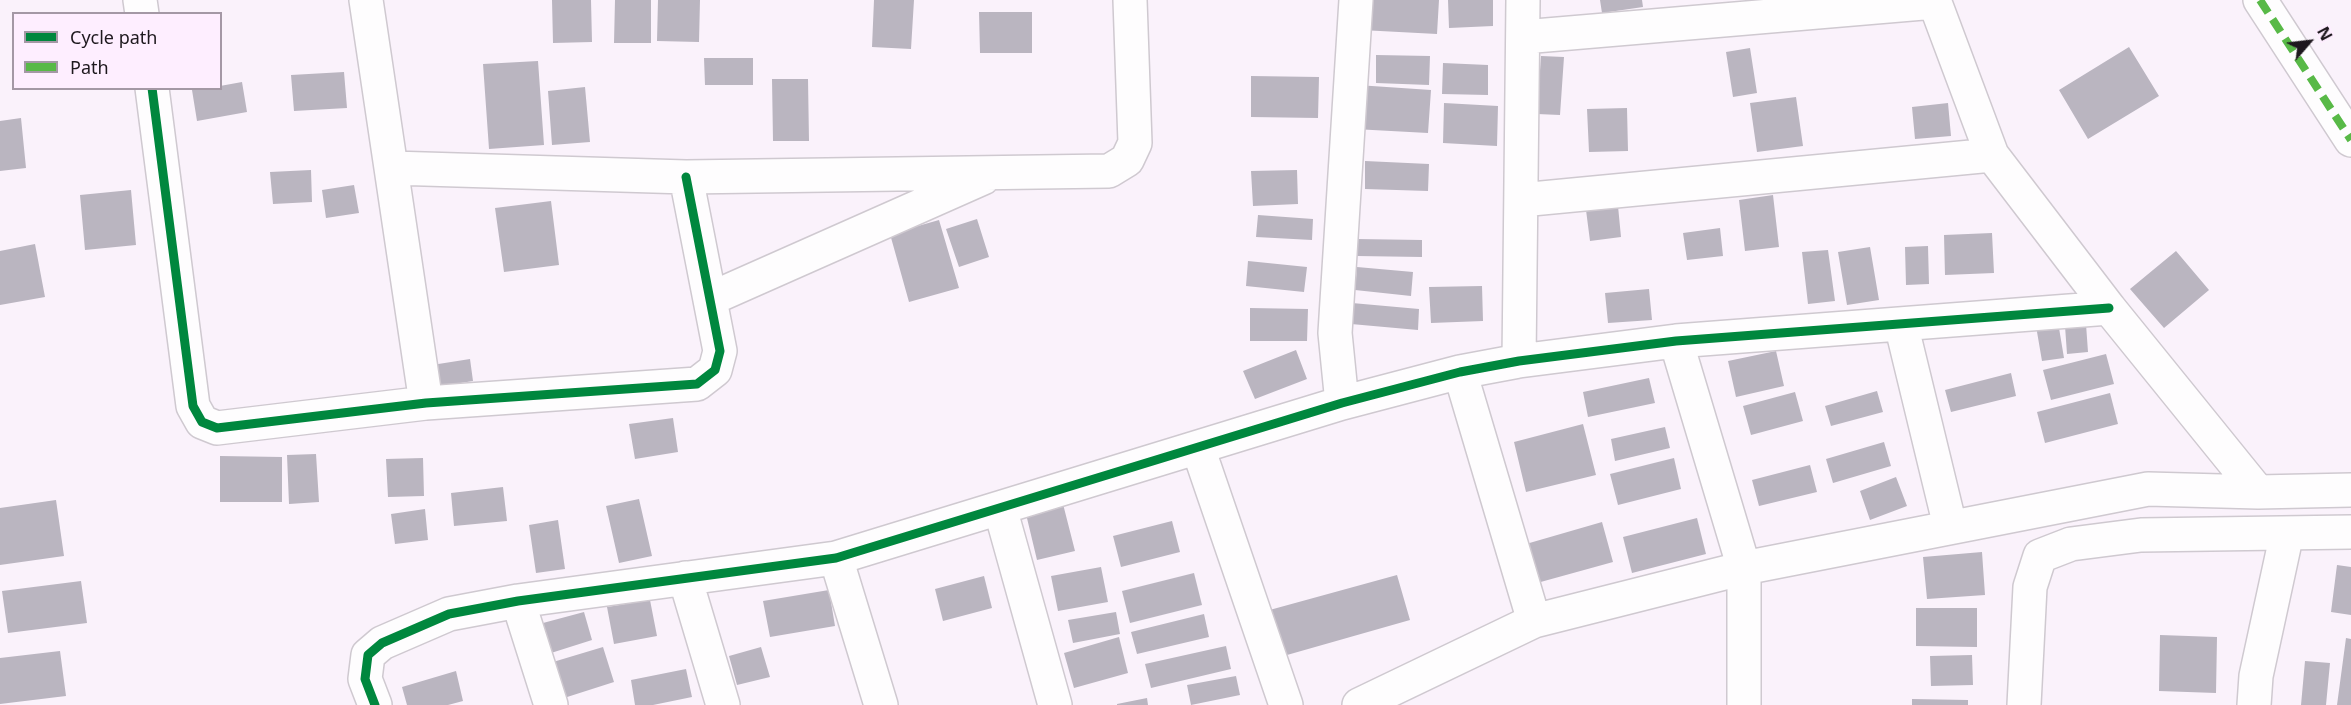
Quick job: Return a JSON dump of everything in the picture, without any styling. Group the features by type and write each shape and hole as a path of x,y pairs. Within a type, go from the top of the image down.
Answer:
{"street":[{"path":"366,0 426,403"},
{"path":"392,168 686,177 1109,171 1127,160 1135,142 1130,0"},
{"path":"1342,403 1335,333 1356,0"},
{"path":"1519,361 1523,0"},
{"path":"2260,0 2351,140"},
{"path":"1522,37 1935,1 1992,155 2109,308 2258,492"},
{"path":"152,90 193,406 202,422 217,428 426,403 697,384 715,370 720,351 686,177"},
{"path":"1521,200 1992,155"},
{"path":"710,299 996,172"},
{"path":"375,705 365,679 368,655 382,643 449,614 518,601 836,558 1342,403 1460,372 1519,361 1676,341 2109,308"},
{"path":"1900,324 1950,526"},
{"path":"1676,341 1744,568 1744,705"},
{"path":"1460,372 1534,621"},
{"path":"1198,447 1286,705"},
{"path":"1359,705 1534,621 1744,568 2148,489 2258,492 2351,490"},
{"path":"1000,508 1055,705"},
{"path":"2024,705 2030,587 2040,556 2071,544 2141,535 2351,532"},
{"path":"2254,705 2256,676 2286,533"},
{"path":"836,558 881,705"},
{"path":"685,578 723,705"},
{"path":"518,601 551,705"}],"building":[{"path":"552,0 591,0 592,42 553,43"},
{"path":"615,0 651,0 651,43 614,43"},
{"path":"658,0 700,0 699,42 657,41"},
{"path":"874,0 914,0 911,49 872,47"},
{"path":"1363,0 1439,0 1437,34 1361,30"},
{"path":"1448,0 1493,0 1493,26 1449,28"},
{"path":"1600,0 1642,0 1643,7 1602,13"},
{"path":"979,12 1032,12 1032,53 980,53"},
{"path":"2129,47 2159,96 2088,139 2059,90"},
{"path":"1750,48 1757,93 1733,97 1726,52"},
{"path":"1376,55 1430,56 1429,85 1376,83"},
{"path":"1541,56 1564,57 1560,115 1537,114"},
{"path":"704,58 753,58 753,85 705,85"},
{"path":"538,61 544,145 489,149 483,64"},
{"path":"1443,63 1488,65 1488,95 1442,94"},
{"path":"344,72 347,108 294,111 291,75"},
{"path":"1251,76 1319,77 1318,118 1251,117"},
{"path":"772,79 808,79 809,141 773,141"},
{"path":"242,82 247,112 197,121 192,90 222,90 222,86"},
{"path":"1357,85 1431,90 1428,133 1354,129"},
{"path":"585,87 590,142 552,145 548,91"},
{"path":"1796,97 1803,146 1757,152 1750,103"},
{"path":"1444,103 1498,106 1497,146 1443,143"},
{"path":"1948,103 1951,136 1915,139 1912,107"},
{"path":"1627,108 1628,151 1589,152 1587,109"},
{"path":"21,118 26,168 0,171 0,121"},
{"path":"1365,161 1429,164 1428,191 1365,189"},
{"path":"311,170 312,202 273,204 270,172"},
{"path":"1297,170 1298,204 1253,206 1251,171"},
{"path":"354,185 359,213 326,218 322,190"},
{"path":"131,190 136,245 85,250 80,195"},
{"path":"1773,195 1779,247 1745,251 1739,200"},
{"path":"551,201 559,265 504,272 495,208"},
{"path":"1618,206 1621,237 1590,241 1586,210"},
{"path":"1258,215 1313,219 1312,240 1256,237"},
{"path":"977,219 989,257 959,267 946,229"},
{"path":"939,220 959,288 909,302 890,234"},
{"path":"1720,228 1723,256 1687,260 1683,233"},
{"path":"1992,233 1994,273 1945,275 1944,235"},
{"path":"1357,239 1422,240 1422,257 1357,256"},
{"path":"35,244 45,297 0,305 0,251"},
{"path":"1928,246 1929,284 1906,285 1905,247"},
{"path":"1870,247 1879,300 1847,305 1838,252"},
{"path":"1828,250 1835,301 1808,304 1802,252"},
{"path":"2176,251 2209,290 2164,328 2130,289"},
{"path":"1248,261 1307,267 1304,292 1246,286"},
{"path":"1357,267 1413,272 1411,296 1355,290"},
{"path":"1482,286 1483,321 1431,323 1429,287"},
{"path":"1649,289 1652,320 1608,323 1605,293"},
{"path":"1352,303 1419,309 1418,330 1351,324"},
{"path":"1250,308 1308,309 1307,341 1250,341"},
{"path":"2058,322 2064,358 2042,361 2036,326"},
{"path":"2086,324 2088,352 2067,354 2065,326"},
{"path":"1296,350 1307,379 1255,399 1243,371"},
{"path":"1776,351 1784,386 1736,397 1728,361"},
{"path":"2106,354 2114,384 2051,400 2043,370"},
{"path":"470,359 473,381 436,387 432,365"},
{"path":"2011,373 2016,396 1951,412 1945,390"},
{"path":"1649,378 1655,403 1588,417 1583,392"},
{"path":"1877,391 1883,412 1831,426 1825,406"},
{"path":"1795,392 1803,421 1751,435 1743,406"},
{"path":"2110,393 2118,424 2045,443 2037,412"},
{"path":"673,418 678,452 635,459 629,424"},
{"path":"1583,424 1596,475 1526,492 1514,442"},
{"path":"1665,427 1670,448 1615,461 1611,439"},
{"path":"1884,442 1891,466 1833,483 1826,459"},
{"path":"316,454 319,502 289,504 287,455"},
{"path":"220,456 282,457 282,502 220,502"},
{"path":"423,458 424,496 388,497 386,459"},
{"path":"1674,458 1681,489 1618,505 1610,474"},
{"path":"1810,465 1817,492 1759,506 1752,480"},
{"path":"1896,477 1907,506 1870,520 1860,491"},
{"path":"503,487 507,521 454,526 451,493"},
{"path":"639,499 652,556 619,563 606,506"},
{"path":"56,500 64,556 0,565 0,508"},
{"path":"1063,504 1075,551 1037,560 1026,514"},
{"path":"425,509 428,540 395,544 391,514"},
{"path":"1697,518 1706,554 1632,573 1623,537"},
{"path":"558,520 565,569 536,573 529,525"},
{"path":"1172,521 1180,552 1121,567 1113,536"},
{"path":"1602,522 1613,562 1537,583 1526,544"},
{"path":"1982,552 1985,595 1927,599 1923,557"},
{"path":"2337,565 2351,567 2351,615 2331,612"},
{"path":"1101,567 1108,602 1058,611 1051,576"},
{"path":"1194,573 1202,605 1130,623 1122,591"},
{"path":"1397,575 1410,620 1280,657 1266,611"},
{"path":"984,576 992,608 943,621 935,589"},
{"path":"81,581 87,623 8,633 2,591"},
{"path":"829,590 835,626 770,637 763,601"},
{"path":"650,600 657,636 614,644 607,607"},
{"path":"1916,608 1977,608 1977,647 1916,646"},
{"path":"584,612 592,640 551,653 543,623"},
{"path":"1116,612 1120,634 1073,643 1068,620"},
{"path":"1204,614 1209,637 1137,654 1131,632"},
{"path":"2160,635 2217,637 2216,693 2159,691"},
{"path":"1119,637 1128,673 1074,688 1064,653"},
{"path":"2346,638 2351,639 2351,705 2337,705"},
{"path":"1226,646 1231,669 1151,688 1145,664"},
{"path":"603,647 614,682 564,698 553,662"},
{"path":"761,647 770,677 737,685 729,656"},
{"path":"60,651 66,696 0,704 0,658"},
{"path":"1972,655 1973,685 1931,686 1930,656"},
{"path":"2305,661 2330,663 2326,705 2301,705"},
{"path":"686,669 692,697 653,705 635,705 631,680"},
{"path":"456,671 463,701 448,705 407,705 402,687"},
{"path":"1236,676 1240,695 1191,705 1187,685"},
{"path":"1147,698 1148,705 1117,705 1117,704"},
{"path":"1912,699 1968,700 1968,705 1912,705"}],"marked path":[{"path":"2260,0 2351,140"}],"cycle path":[{"path":"152,90 193,406 202,422 217,428 426,403 697,384 715,370 720,351 686,177"},
{"path":"375,705 365,679 368,655 382,643 449,614 518,601 836,558 1342,403 1460,372 1519,361 1676,341 2109,308"}]}
